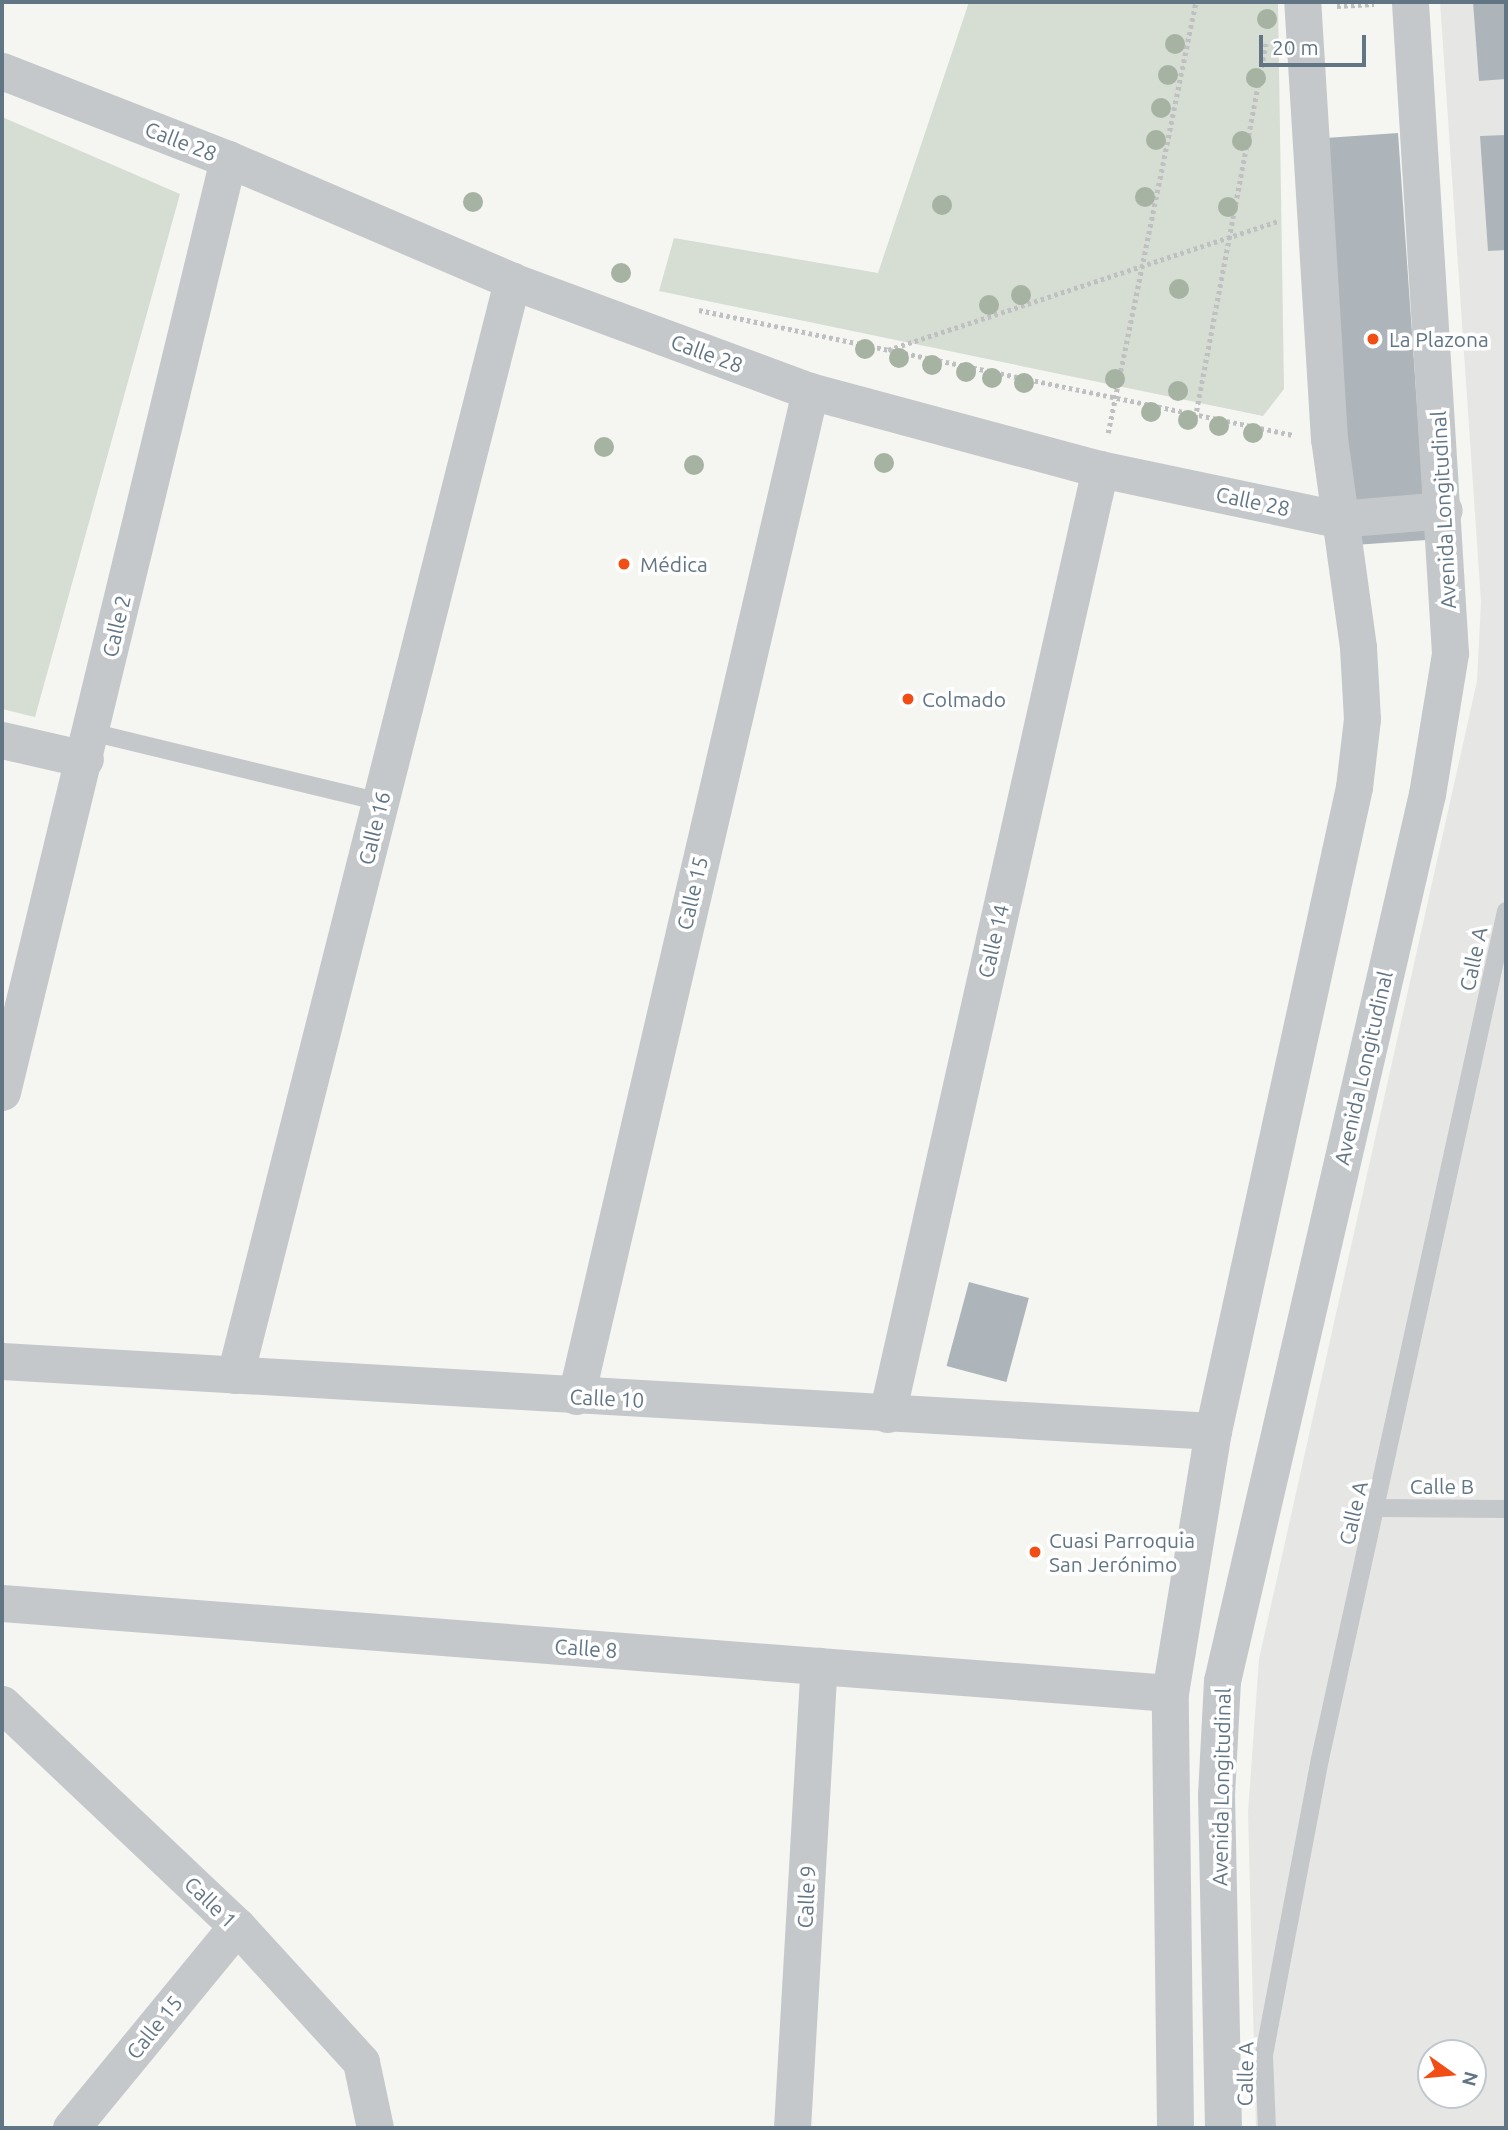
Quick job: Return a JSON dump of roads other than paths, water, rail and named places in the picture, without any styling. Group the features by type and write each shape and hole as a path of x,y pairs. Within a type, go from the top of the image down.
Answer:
{"street":[{"path":"1175,2128 1170,1693 1213,1431 1354,787 1362,719 1358,647 1338,519 1329,439 1302,2"},
{"name":"Avenida Longitudinal","path":"1223,2128 1216,1795 1222,1681 1442,723 1450,653 1444,510 1410,2"},
{"name":"Calle 28","path":"2,71 228,159 512,281 810,391 1100,469 1338,519 1444,510"},
{"name":"Calle 2","path":"2,1092 88,746 228,159"},
{"name":"Calle 16","path":"235,1375 512,281"},
{"name":"Calle 15","path":"576,1396 810,391"},
{"name":"Calle 14","path":"887,1413 1100,469"},
{"path":"2,740 88,746"},
{"name":"Calle 10","path":"2,1361 1213,1431"},
{"name":"Calle 8","path":"2,1603 1170,1693"},
{"name":"Calle 9","path":"792,2128 819,1666"},
{"name":"Calle 1","path":"2,1704 237,1926 361,2062 375,2128"},
{"name":"Calle 15","path":"71,2128 237,1926"}],"lane":[{"path":"88,746 380,802"},
{"name":"Calle A","path":"1267,2128 1264,2055 1320,1759 1506,911"},
{"name":"Calle B","path":"1377,1508 1506,1509"}],"place":[{"name":"La Plazona","path":"1373,339"},
{"name":"Médica","path":"624,564"},
{"name":"Colmado","path":"908,699"},
{"name":"Cuasi Parroquia San Jerónimo","path":"1035,1552"}]}
